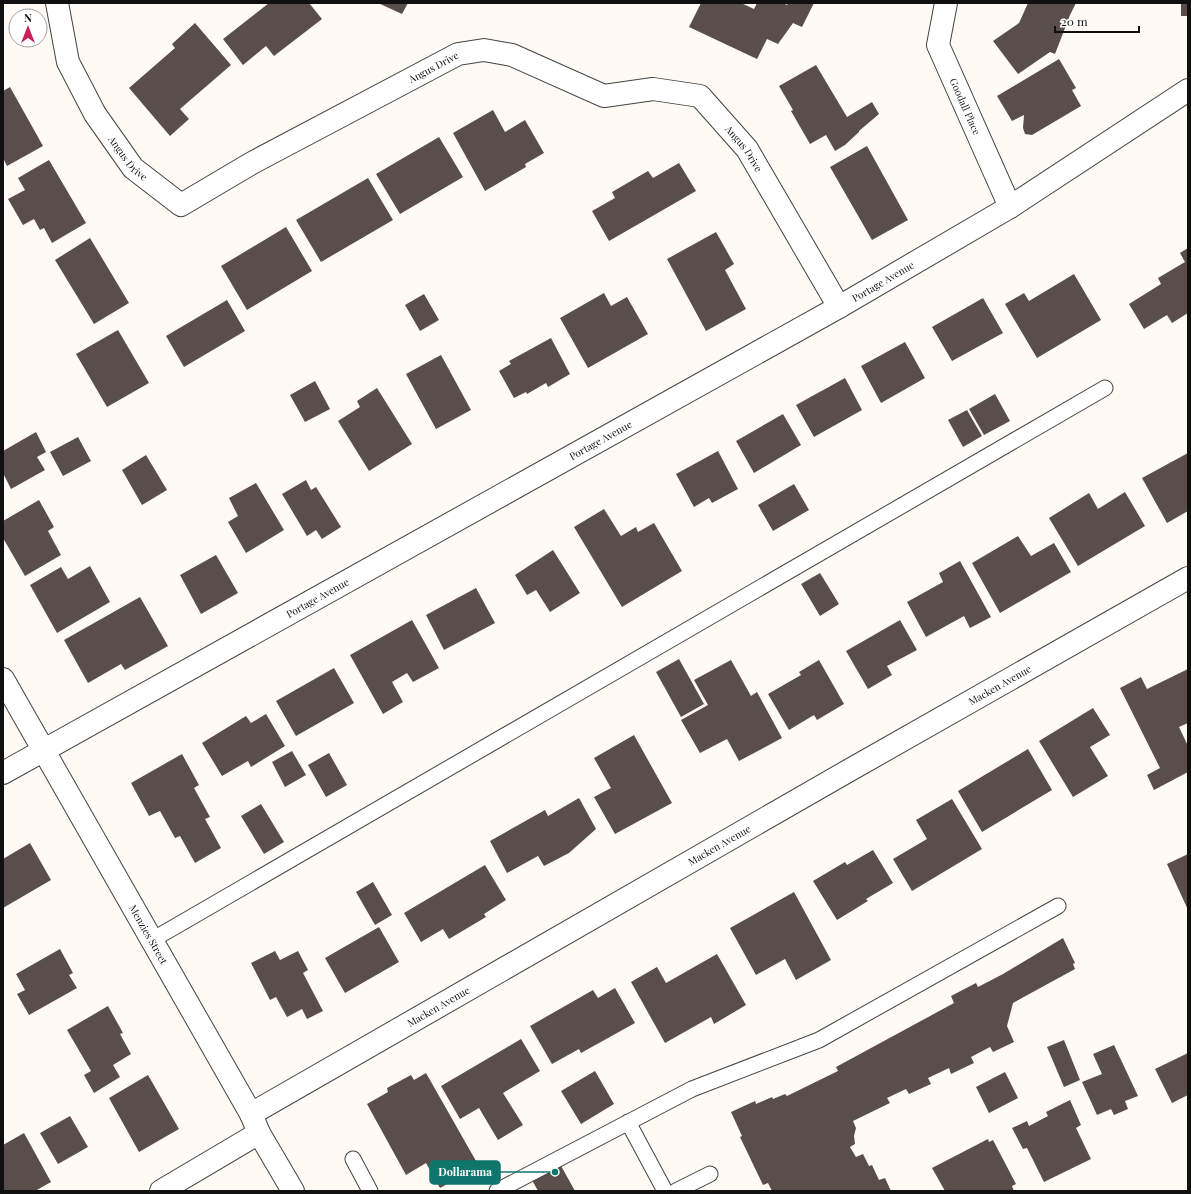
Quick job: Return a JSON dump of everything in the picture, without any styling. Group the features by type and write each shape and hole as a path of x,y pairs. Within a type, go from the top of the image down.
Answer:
{"street":[{"name":"Angus Drive","path":"57,3 68,62 96,114 133,168 181,206 252,163 458,54 484,50 512,55 604,96 653,89 700,96 747,149 839,307"},
{"name":"Goodall Place","path":"946,3 938,45 1010,207"},
{"name":"Portage Avenue","path":"3,773 839,307 1010,207 1188,90"},
{"name":"Macken Avenue","path":"161,1191 255,1124 848,771 1188,578"},
{"name":"Menzies Street","path":"3,679 293,1191"}],"lane":[{"path":"152,940 1105,388"},
{"path":"496,1191 692,1090 819,1040 1058,906"},
{"path":"628,1122 665,1191"},
{"path":"353,1159 370,1191"},
{"path":"676,1191 710,1174"}],"building":[{"path":"269,3 309,3 322,19 274,56 266,46 243,65 223,39"},
{"path":"378,3 408,3 402,14"},
{"path":"701,3 741,3 754,9 757,3 783,3 787,5 788,3 814,3 802,27 793,23 778,44 767,39 757,59 689,27"},
{"path":"1028,3 1076,3 1055,54 1050,52 1018,74 993,41 1019,23"},
{"path":"1181,3 1188,3 1188,16 1181,16"},
{"path":"195,23 231,65 180,109 189,119 170,136 129,88 175,48 172,44"},
{"path":"1059,59 1076,88 1072,90 1081,106 1032,135 1025,134 1023,128 1024,115 1012,121 997,96"},
{"path":"816,65 847,117 872,102 879,114 845,145 835,151 826,135 810,144 791,111 793,110 779,86"},
{"path":"10,87 43,146 7,166 3,158 3,91"},
{"path":"493,110 505,132 525,120 544,153 525,164 526,167 485,191 453,133"},
{"path":"439,137 463,177 400,214 376,174"},
{"path":"867,146 908,220 872,240 830,167"},
{"path":"49,160 86,223 52,243 44,228 40,230 34,219 23,225 8,199 25,190 18,178"},
{"path":"679,163 696,191 609,241 592,211 615,198 612,192 648,171 653,178"},
{"path":"368,178 393,220 321,262 296,220"},
{"path":"286,227 312,271 247,310 221,266"},
{"path":"716,232 734,264 725,270 746,309 706,331 667,259"},
{"path":"90,238 129,303 94,324 55,260"},
{"path":"1188,248 1188,313 1172,323 1167,315 1144,329 1129,304 1161,284 1158,278 1185,262 1180,253"},
{"path":"1074,274 1101,320 1037,358 1005,304 1024,293 1029,301"},
{"path":"604,293 611,306 627,297 648,334 588,368 560,318"},
{"path":"424,294 439,320 420,331 405,305"},
{"path":"983,298 1003,333 952,361 932,327"},
{"path":"227,300 245,331 184,367 166,336"},
{"path":"118,330 149,383 107,407 76,354"},
{"path":"551,338 570,374 548,387 546,383 527,394 526,392 514,398 499,371 511,364 509,361"},
{"path":"905,342 925,378 881,403 861,366"},
{"path":"441,355 471,410 436,429 406,374"},
{"path":"845,378 862,410 814,437 796,405"},
{"path":"315,381 330,409 305,422 290,395"},
{"path":"377,388 412,444 369,471 338,421 360,407 357,401"},
{"path":"995,394 1010,421 984,435 969,409"},
{"path":"967,410 982,436 963,447 948,420"},
{"path":"783,414 801,445 754,473 736,441"},
{"path":"36,432 46,452 37,457 45,470 11,489 3,473 3,451"},
{"path":"78,437 91,461 63,476 50,452"},
{"path":"718,451 738,489 712,503 709,498 694,507 676,474"},
{"path":"1188,453 1188,511 1167,523 1142,478"},
{"path":"146,455 167,490 142,505 122,470"},
{"path":"306,480 311,490 316,487 341,527 322,539 316,530 307,536 282,494"},
{"path":"256,483 284,530 246,553 228,522 238,516 229,498"},
{"path":"794,484 809,510 773,531 758,505"},
{"path":"1125,492 1145,526 1078,566 1049,518 1089,493 1098,509"},
{"path":"39,500 54,527 48,531 61,555 25,576 3,538 3,521"},
{"path":"604,509 621,536 636,527 638,532 654,523 682,571 622,607 574,527"},
{"path":"1018,536 1031,556 1054,543 1071,572 1000,613 972,563"},
{"path":"553,550 580,593 550,612 536,590 527,595 515,575"},
{"path":"216,555 238,593 201,614 180,575"},
{"path":"960,561 991,617 970,628 964,616 926,637 907,602 943,582 939,573"},
{"path":"90,566 110,602 57,633 30,585 61,567 68,579"},
{"path":"820,573 839,604 820,616 801,584"},
{"path":"476,588 495,623 444,650 426,615"},
{"path":"140,597 168,646 125,670 121,664 88,683 64,640"},
{"path":"412,620 439,668 413,682 407,673 392,682 403,702 383,714 350,655"},
{"path":"900,620 917,650 887,666 892,675 868,689 846,651"},
{"path":"679,659 704,704 681,717 656,672"},
{"path":"731,660 751,696 757,692 782,738 739,761 727,739 700,753 681,720 708,705 694,680"},
{"path":"819,660 844,704 817,720 814,715 789,730 768,694 801,675 799,672"},
{"path":"334,668 354,703 296,736 276,701"},
{"path":"1188,669 1188,723 1179,727 1188,746 1188,772 1154,790 1147,775 1160,768 1120,688 1141,677 1147,689"},
{"path":"1093,708 1110,735 1090,747 1108,776 1073,797 1039,741"},
{"path":"266,714 285,746 251,767 248,761 222,776 202,743 246,716 251,723"},
{"path":"634,735 672,803 615,834 594,797 611,788 594,758"},
{"path":"1028,749 1052,790 982,832 958,791"},
{"path":"292,751 306,775 285,787 272,762"},
{"path":"329,753 347,785 326,797 308,765"},
{"path":"182,754 199,785 194,788 210,817 205,819 221,848 195,863 180,836 175,838 160,811 149,816 131,783"},
{"path":"579,798 596,829 569,853 544,866 538,856 507,873 490,841 545,810 548,816"},
{"path":"952,799 982,849 912,891 893,859 927,839 916,820"},
{"path":"261,804 284,842 264,854 241,816"},
{"path":"30,843 51,880 3,908 3,859"},
{"path":"873,850 893,883 866,899 868,901 837,920 813,881 845,862 847,865"},
{"path":"1188,854 1188,910 1167,864"},
{"path":"485,865 506,900 484,914 486,917 449,939 443,929 421,942 404,913"},
{"path":"373,882 392,915 375,925 356,892"},
{"path":"794,892 831,960 796,980 785,959 756,975 730,928"},
{"path":"379,927 399,962 345,993 325,958"},
{"path":"1063,938 1075,963 1073,964 1075,969 1013,1003 1007,1026 1014,1042 993,1052 990,1047 971,1057 974,1063 951,1074 949,1068 928,1078 931,1084 909,1094 906,1089 887,1098 890,1103 853,1121 856,1128 854,1136 855,1144 850,1147 856,1157 863,1154 869,1166 872,1165 879,1180 885,1178 891,1191 772,1191 768,1183 763,1185 740,1137 742,1136 731,1112 755,1101 756,1104 772,1097 773,1099 785,1094 787,1096 838,1071 836,1067 954,1003 951,996 976,983 978,987 1003,974"},
{"path":"60,949 73,973 69,975 77,988 29,1015 17,994 25,990 16,974"},
{"path":"275,951 280,960 298,951 308,970 303,973 323,1011 307,1019 302,1009 287,1017 276,997 270,1000 251,963"},
{"path":"717,954 746,1005 714,1024 711,1017 665,1043 631,982 657,967 666,983"},
{"path":"615,988 635,1023 581,1053 579,1049 552,1064 530,1026 593,990 598,998"},
{"path":"108,1006 123,1033 120,1034 131,1054 113,1065 120,1077 94,1093 84,1075 91,1071 67,1030"},
{"path":"521,1039 540,1071 503,1093 523,1125 498,1140 479,1108 460,1119 441,1086"},
{"path":"1064,1040 1080,1080 1064,1087 1047,1047"},
{"path":"1114,1045 1138,1096 1125,1101 1128,1109 1114,1115 1111,1109 1097,1115 1082,1082 1102,1074 1093,1054"},
{"path":"1188,1053 1188,1095 1172,1103 1155,1069"},
{"path":"595,1071 614,1104 581,1124 561,1091"},
{"path":"1005,1072 1018,1098 989,1113 976,1087"},
{"path":"426,1073 476,1161 464,1168 467,1173 440,1188 426,1163 406,1175 367,1104 388,1092 387,1088 411,1075 414,1080"},
{"path":"148,1075 179,1129 139,1152 109,1098"},
{"path":"1070,1100 1081,1125 1076,1128 1091,1159 1044,1182 1027,1148 1023,1149 1012,1128 1027,1121 1029,1126 1048,1116 1046,1112"},
{"path":"70,1116 88,1147 58,1164 40,1133"},
{"path":"24,1133 51,1182 35,1191 3,1191 3,1145"},
{"path":"988,1139 989,1142 993,1140 1016,1184 1012,1186 1014,1191 945,1191 932,1168"},
{"path":"560,1164 575,1191 538,1191 532,1180"}],"place":[{"name":"Dollarama","path":"555,1172"}]}
